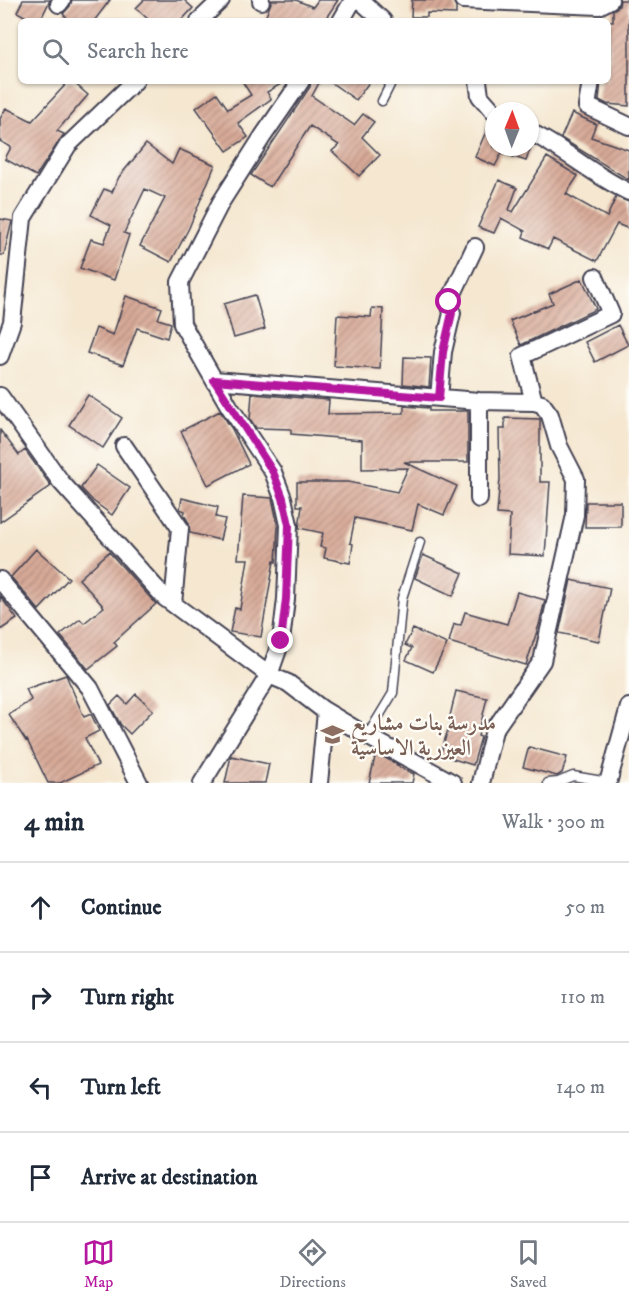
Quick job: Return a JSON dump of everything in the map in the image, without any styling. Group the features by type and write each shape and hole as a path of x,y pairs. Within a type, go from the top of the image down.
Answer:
{"street":[{"path":"202,18 221,0"},
{"path":"343,18 353,0"},
{"path":"360,0 380,18"},
{"path":"463,0 599,6 607,2"},
{"path":"601,18 607,2"},
{"path":"0,356 12,322 23,218 68,145 132,84"},
{"path":"202,783 269,675 281,641 286,599 289,525 283,498 273,472 214,380 182,324 180,282 221,202 299,84"},
{"path":"478,84 480,96 485,102"},
{"path":"591,84 587,106 629,126"},
{"path":"539,136 608,183 629,192"},
{"path":"439,398 443,352 452,313 449,302 475,247"},
{"path":"534,402 522,356 611,314 595,277"},
{"path":"214,380 479,401 534,402 542,404 550,415 559,446 576,479 575,515 542,661 495,730 482,782"},
{"path":"0,396 61,482 165,598 269,675 288,683 326,712 427,773 453,783"},
{"path":"479,401 479,499"},
{"path":"124,446 180,528 173,604"},
{"path":"0,580 90,688 139,783"},
{"path":"608,782 629,707"},
{"path":"319,783 326,712"}],"lane":[{"path":"382,101 390,84"},
{"path":"367,736 393,693 402,598 420,542"},
{"path":"548,783 573,776 608,782"}],"building":[{"path":"23,0 50,0 41,18 28,18 17,12"},
{"path":"72,0 110,0 96,18 67,18 63,14"},
{"path":"144,0 184,0 193,8 184,18 147,18 136,8"},
{"path":"272,0 296,0 313,7 318,0 338,0 326,18 265,18"},
{"path":"412,0 453,0 456,14 427,13 427,17 411,17"},
{"path":"620,0 629,0 629,106 607,104 599,100 601,84 611,84 611,21 613,21 613,10 619,6"},
{"path":"66,84 75,84 88,95 57,131 64,134 36,176 5,159 11,147 0,141 0,119 6,108 32,121"},
{"path":"244,84 281,84 267,92 271,99 238,123 248,137 227,151 196,108 217,93 228,109 251,95"},
{"path":"310,84 318,84 312,96 354,125 363,114 374,122 362,137 380,155 359,176 332,151 339,145 310,126 270,187 251,175"},
{"path":"333,84 368,84 356,100"},
{"path":"572,113 596,124 591,137 629,150 629,180 561,138"},
{"path":"485,134 485,156 500,156 495,166 475,157"},
{"path":"146,144 172,164 179,149 215,165 189,228 171,262 140,246 165,198 145,189 124,233 129,235 114,280 80,268 91,239 104,243 111,225 91,215 104,189 112,192 119,177"},
{"path":"511,156 528,156 526,161"},
{"path":"547,157 578,176 566,194 607,217 616,197 629,202 629,229 617,224 597,261 553,239 548,249 523,237 525,231 501,218 494,233 478,227 499,180 517,188 509,210 513,212"},
{"path":"0,219 12,221 4,255 0,255"},
{"path":"582,279 596,309 521,345 510,321 553,303 549,294"},
{"path":"255,295 265,329 234,338 224,304"},
{"path":"126,296 162,308 158,319 171,323 167,338 137,328 123,365 87,353 96,328 113,335"},
{"path":"372,308 383,309 380,369 334,366 337,315 371,317"},
{"path":"618,325 628,345 595,362 585,342"},
{"path":"404,357 431,358 429,387 403,384"},
{"path":"252,394 329,400 328,414 404,413 404,406 429,408 429,411 468,411 468,462 404,462 457,486 444,515 418,504 412,530 355,518 350,543 353,544 350,563 324,558 326,548 320,547 323,533 299,528 302,506 297,506 297,482 348,482 397,492 408,468 362,469 362,440 291,434 291,429 256,428 250,419"},
{"path":"88,395 122,418 103,448 69,425"},
{"path":"220,411 232,429 249,464 208,485 181,431"},
{"path":"505,418 540,419 540,482 550,482 545,556 508,554 510,515 497,514 500,479 499,429 505,429"},
{"path":"0,430 19,455 25,450 51,486 0,522"},
{"path":"97,465 130,488 112,515 93,501 81,488"},
{"path":"243,496 272,498 278,526 276,562 274,561 261,637 230,632 235,608 240,609 248,559 238,559"},
{"path":"182,498 218,507 216,517 225,519 220,540 190,533 189,523 184,515 185,511 180,509"},
{"path":"586,502 621,502 621,527 585,527"},
{"path":"36,549 69,578 39,610 11,577"},
{"path":"109,552 156,604 114,642 117,646 88,669 60,635 80,619 84,623 104,607 79,579"},
{"path":"423,555 463,573 453,596 415,578"},
{"path":"571,580 610,588 599,641 559,633"},
{"path":"517,592 545,600 526,665 449,642 454,624 461,625 465,612 507,624"},
{"path":"0,596 17,619 0,630"},
{"path":"413,629 447,644 433,672 406,660 412,648 405,645"},
{"path":"66,675 84,717 91,714 99,731 85,738 98,765 60,783 48,783 27,740 9,715 31,700 26,689"},
{"path":"456,691 487,698 478,736 481,737 473,765 440,755 452,717 450,716"},
{"path":"136,694 153,710 130,734 121,725 110,705 119,696 127,704"},
{"path":"529,747 567,757 562,773 557,776 523,767"},
{"path":"376,753 414,774 412,783 369,783"},
{"path":"231,756 269,764 265,783 225,783"}],"place":[{"name":"مدرسة بنات مشاريع العيزرية الاساسية","path":"333,735"}],"route":[{"path":"281,641 286,599 289,525 283,498 273,472 214,380 439,398 443,352 452,313 449,302"}]}
